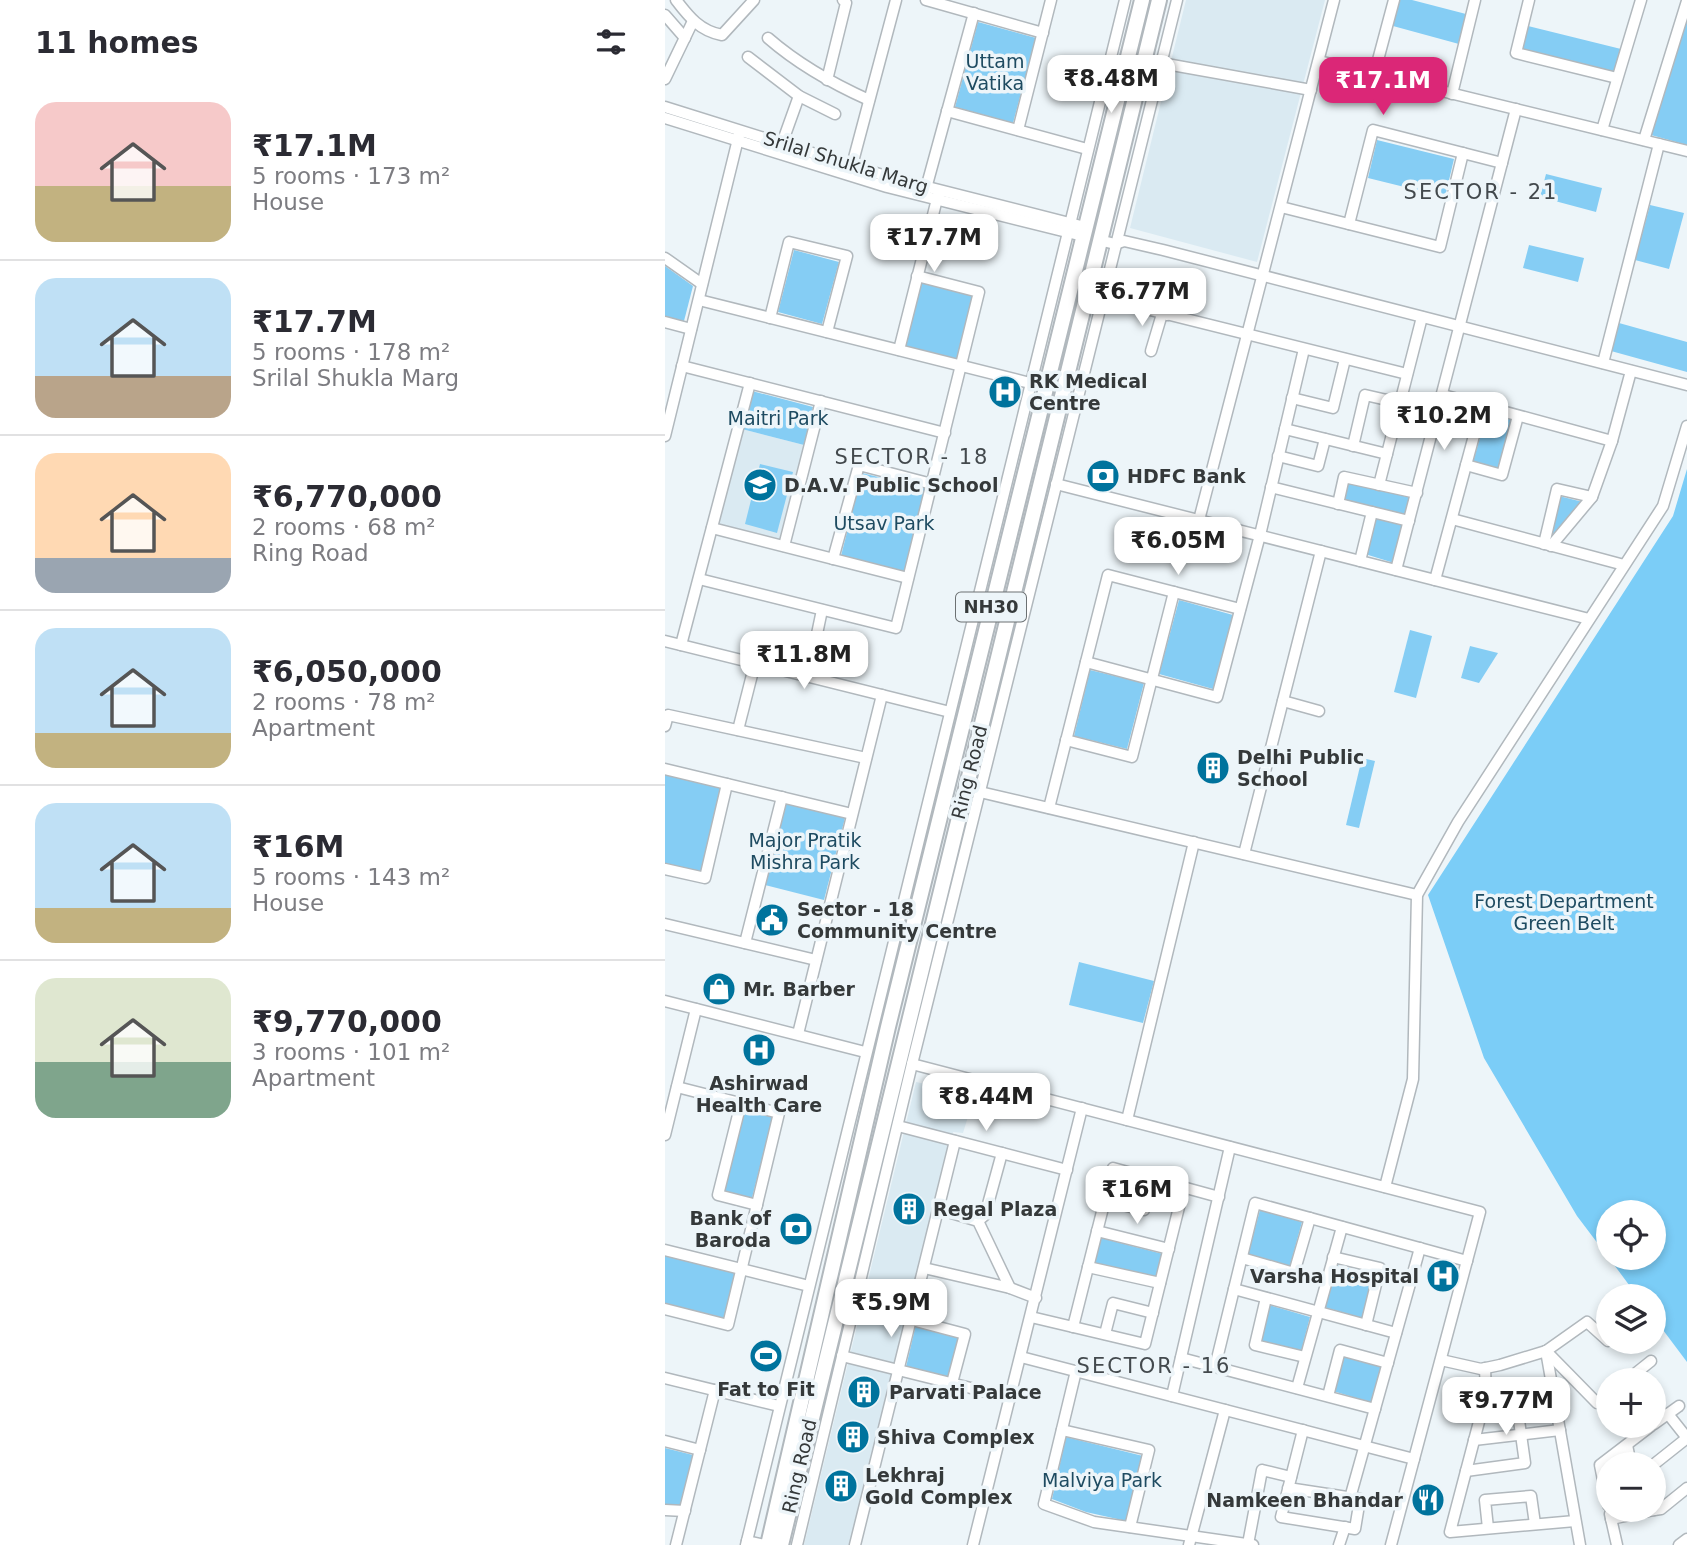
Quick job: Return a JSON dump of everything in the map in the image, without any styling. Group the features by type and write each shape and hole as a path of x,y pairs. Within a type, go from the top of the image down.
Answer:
{"highway":[{"name":"Ring Road","path":"766,1545 898,988 1142,0"},
{"name":"Ring Road","path":"781,1545 1159,0"}],"street":[{"path":"676,0 693,21 710,33 722,35 754,0"},
{"path":"827,80 846,3 843,0"},
{"path":"850,170 895,0"},
{"path":"926,0 1043,33"},
{"path":"1017,130 1051,0"},
{"path":"766,1545 746,1543 1067,227 1125,0"},
{"path":"797,1545 912,1064 1177,0"},
{"path":"1199,520 1334,0"},
{"path":"1374,75 1394,0"},
{"path":"1452,94 1475,0"},
{"path":"1529,0 1516,52 1618,78"},
{"path":"1602,130 1641,0"},
{"path":"1644,140 1687,1"},
{"path":"925,191 974,13"},
{"path":"665,15 685,38"},
{"path":"665,79 693,21"},
{"path":"768,38 793,60 869,100"},
{"path":"748,57 799,96 835,114"},
{"path":"1319,61 1687,151"},
{"path":"1161,64 1311,90"},
{"path":"780,148 799,96"},
{"name":"Srilal Shukla Marg","path":"665,107 739,136"},
{"path":"1396,570 1516,109"},
{"path":"947,111 1087,149"},
{"name":"Srilal Shukla Marg","path":"665,118 739,136 938,195 1084,231"},
{"path":"1349,224 1373,130 1502,163"},
{"path":"665,434 739,136"},
{"path":"1603,363 1660,144"},
{"path":"1281,207 1440,247 1463,153"},
{"path":"899,350 938,195"},
{"path":"1100,235 1687,385"},
{"path":"770,318 789,242 847,256 827,332"},
{"path":"665,258 702,284"},
{"path":"699,579 896,628 979,292 917,276"},
{"path":"1151,351 1178,276"},
{"path":"1101,298 1407,374"},
{"path":"699,300 1030,383"},
{"path":"1379,485 1422,317"},
{"path":"665,322 691,329"},
{"path":"1086,662 1217,697 1304,349"},
{"path":"1292,398 1333,408 1345,359"},
{"path":"682,366 945,433"},
{"path":"1547,545 1592,498 1612,441 1631,371"},
{"path":"665,383 677,387"},
{"path":"681,645 750,383"},
{"path":"1353,446 1365,395 1400,403"},
{"path":"1443,395 1612,441"},
{"path":"783,546 821,401"},
{"path":"1435,580 1482,406"},
{"path":"1466,465 1502,475 1518,416"},
{"path":"1385,1187 1413,1079 1417,895 1458,822 1663,506 1687,426"},
{"path":"1285,429 1387,454"},
{"path":"1279,456 1318,466 1325,439"},
{"path":"833,559 859,465 932,484"},
{"path":"1338,504 1344,477 1417,493"},
{"path":"1056,484 1589,619"},
{"path":"1271,487 1409,521"},
{"path":"1547,545 1557,489 1592,498"},
{"path":"1360,561 1372,512"},
{"path":"1452,519 1624,565"},
{"path":"712,528 908,578"},
{"path":"1244,854 1321,551"},
{"path":"1049,808 1108,575 1240,609"},
{"path":"1066,740 1132,757 1174,592"},
{"path":"808,677 822,610"},
{"path":"665,641 950,712"},
{"path":"738,730 755,663"},
{"path":"798,1034 882,695"},
{"path":"1283,701 1319,710"},
{"path":"665,726 668,715 866,758"},
{"path":"665,769 852,814"},
{"path":"665,869 705,878 727,784"},
{"path":"980,792 1417,895"},
{"path":"745,943 782,797"},
{"path":"1127,1120 1194,842"},
{"path":"665,925 816,960"},
{"path":"665,1001 865,1052"},
{"path":"665,1135 696,1009"},
{"path":"912,1064 1480,1212 1391,1545"},
{"path":"665,1309 728,1325 779,1113 677,1087"},
{"path":"741,1103 718,1195 757,1205"},
{"path":"973,1545 1082,1108"},
{"path":"898,1126 1067,1170"},
{"path":"855,1545 955,1141"},
{"path":"1172,1396 1230,1147"},
{"path":"978,1221 985,1215 1002,1153"},
{"path":"1073,1327 1113,1168 1219,1197"},
{"path":"1105,1201 1144,1210 1153,1179"},
{"path":"1031,1317 1146,1343 1184,1187"},
{"path":"1216,1367 1255,1203 1467,1261"},
{"path":"938,1209 978,1221 1010,1288"},
{"path":"1242,1258 1294,1273 1310,1218"},
{"path":"1297,1388 1342,1227"},
{"path":"1097,1231 1169,1250"},
{"path":"1350,1498 1420,1248"},
{"path":"665,1250 809,1286"},
{"path":"1333,1257 1380,1268 1366,1325"},
{"path":"1088,1267 1160,1283"},
{"path":"923,1268 1010,1288 1036,1298"},
{"path":"1234,1289 1396,1333"},
{"path":"1266,1298 1255,1345 1305,1357"},
{"path":"1105,1334 1112,1303 1153,1313"},
{"path":"912,1320 965,1334 952,1383"},
{"path":"1441,1360 1485,1368 1546,1351 1587,1322 1596,1330"},
{"path":"1328,1396 1340,1350 1388,1363"},
{"path":"1546,1351 1596,1402"},
{"path":"1546,1351 1580,1545"},
{"path":"842,1356 1011,1398"},
{"path":"1021,1357 1414,1459"},
{"path":"1181,1358 1375,1409"},
{"path":"1645,1368 1651,1361"},
{"path":"1485,1368 1486,1395 1450,1532 1576,1521"},
{"path":"1076,1371 1044,1504 1094,1522 1190,1541 1251,1545 1262,1470 1291,1476"},
{"path":"665,1378 779,1406"},
{"path":"676,1545 715,1391"},
{"path":"1466,1471 1525,1463 1517,1406 1482,1409"},
{"path":"1666,1455 1687,1438 1668,1414 1679,1406"},
{"path":"1190,1541 1225,1410"},
{"path":"1062,1430 1149,1450 1130,1527"},
{"path":"1288,1488 1360,1499 1355,1529 1281,1517 1288,1488 1291,1476 1303,1430"},
{"path":"1474,1440 1560,1430"},
{"path":"1616,1452 1634,1438"},
{"path":"665,1441 700,1450"},
{"path":"1627,1444 1629,1452"},
{"path":"1666,1505 1687,1488"},
{"path":"1488,1528 1485,1500 1531,1496 1535,1524"},
{"path":"665,1510 685,1511"},
{"path":"1612,1522 1617,1545"},
{"path":"1339,1545 1345,1527"},
{"path":"1679,1545 1687,1539"}],"shaded area":[{"path":"1186,0 1325,0 1257,262 1130,228"},
{"name":"D.A.V. Public School","path":"742,429 804,445 779,541 717,524"},
{"path":"916,1082 975,1094 963,1133 953,1132 849,1545 804,1545"}],"green space":[{"path":"1400,0 1412,0 1466,14 1459,44 1393,26"},
{"path":"1687,18 1687,145 1651,135"},
{"name":"Uttam Vatika","path":"978,22 1036,38 1013,123 955,107"},
{"path":"1528,26 1621,49 1615,72 1522,49"},
{"path":"1377,140 1454,159 1445,197 1368,178"},
{"path":"1546,174 1602,188 1596,212 1540,197"},
{"path":"1650,205 1684,213 1669,269 1635,260"},
{"path":"1529,245 1584,258 1578,282 1523,268"},
{"path":"794,250 839,262 822,324 778,312"},
{"path":"665,266 693,286 684,321 665,316"},
{"path":"920,281 974,295 958,360 903,346"},
{"path":"1619,323 1687,342 1687,372 1611,351"},
{"name":"Maitri Park","path":"752,391 813,407 804,445 742,429"},
{"path":"1487,413 1513,420 1499,469 1473,462"},
{"path":"760,464 793,472 777,533 745,524"},
{"name":"Forest Department Green Belt","path":"1687,469 1687,1362 1666,1334 1666,1284 1628,1284 1618,1270 1666,1270 1666,1200 1596,1200 1596,1241 1577,1216 1484,1058 1428,895 1673,516"},
{"name":"Utsav Park","path":"862,473 927,489 905,573 841,556"},
{"path":"1347,481 1411,498 1394,563 1365,554 1375,511 1343,502"},
{"path":"1559,496 1583,502 1551,536"},
{"path":"1179,600 1233,615 1213,689 1159,674"},
{"path":"1410,630 1432,636 1416,698 1394,692"},
{"path":"1470,646 1498,653 1479,683 1461,678"},
{"path":"1090,670 1144,683 1127,749 1074,736"},
{"path":"1362,758 1375,761 1359,828 1346,825"},
{"path":"665,773 722,787 701,872 665,863"},
{"name":"Major Pratik Mishra Park","path":"785,803 845,818 824,900 765,885"},
{"path":"1079,962 1154,981 1143,1023 1069,1005"},
{"path":"744,1109 773,1116 752,1198 723,1191"},
{"path":"1260,1210 1302,1222 1290,1266 1248,1254"},
{"path":"1101,1238 1163,1254 1157,1279 1094,1263"},
{"path":"665,1254 736,1272 725,1321 665,1306"},
{"path":"1336,1265 1374,1276 1362,1318 1324,1307"},
{"path":"1269,1305 1310,1317 1301,1352 1259,1341"},
{"path":"916,1324 961,1335 950,1378 906,1367"},
{"path":"1342,1356 1382,1367 1372,1403 1333,1391"},
{"name":"Malviya Park","path":"1066,1437 1143,1456 1126,1521 1086,1512 1052,1499"},
{"path":"665,1448 693,1455 680,1506 665,1505"}],"place":[{"name":"RK Medical Centre","path":"1005,392"},
{"name":"HDFC Bank","path":"1103,476"},
{"name":"D.A.V. Public School","path":"760,485"},
{"name":"Delhi Public School","path":"1213,768"},
{"name":"Sector - 18 Community Centre","path":"772,920"},
{"name":"Mr. Barber","path":"719,989"},
{"name":"Ashirwad Health Care","path":"759,1050"},
{"name":"Regal Plaza","path":"909,1209"},
{"name":"Bank of Baroda","path":"796,1229"},
{"name":"Varsha Hospital","path":"1443,1276"},
{"name":"Fat to Fit","path":"766,1356"},
{"name":"Parvati Palace","path":"864,1392"},
{"name":"Shiva Complex","path":"853,1437"},
{"name":"Lekhraj Gold Complex","path":"841,1486"},
{"name":"Namkeen Bhandar","path":"1428,1500"}],"district":[{"name":"SECTOR - 21","path":"1481,192"},
{"name":"SECTOR - 18","path":"912,457"},
{"name":"SECTOR - 16","path":"1154,1366"}]}
